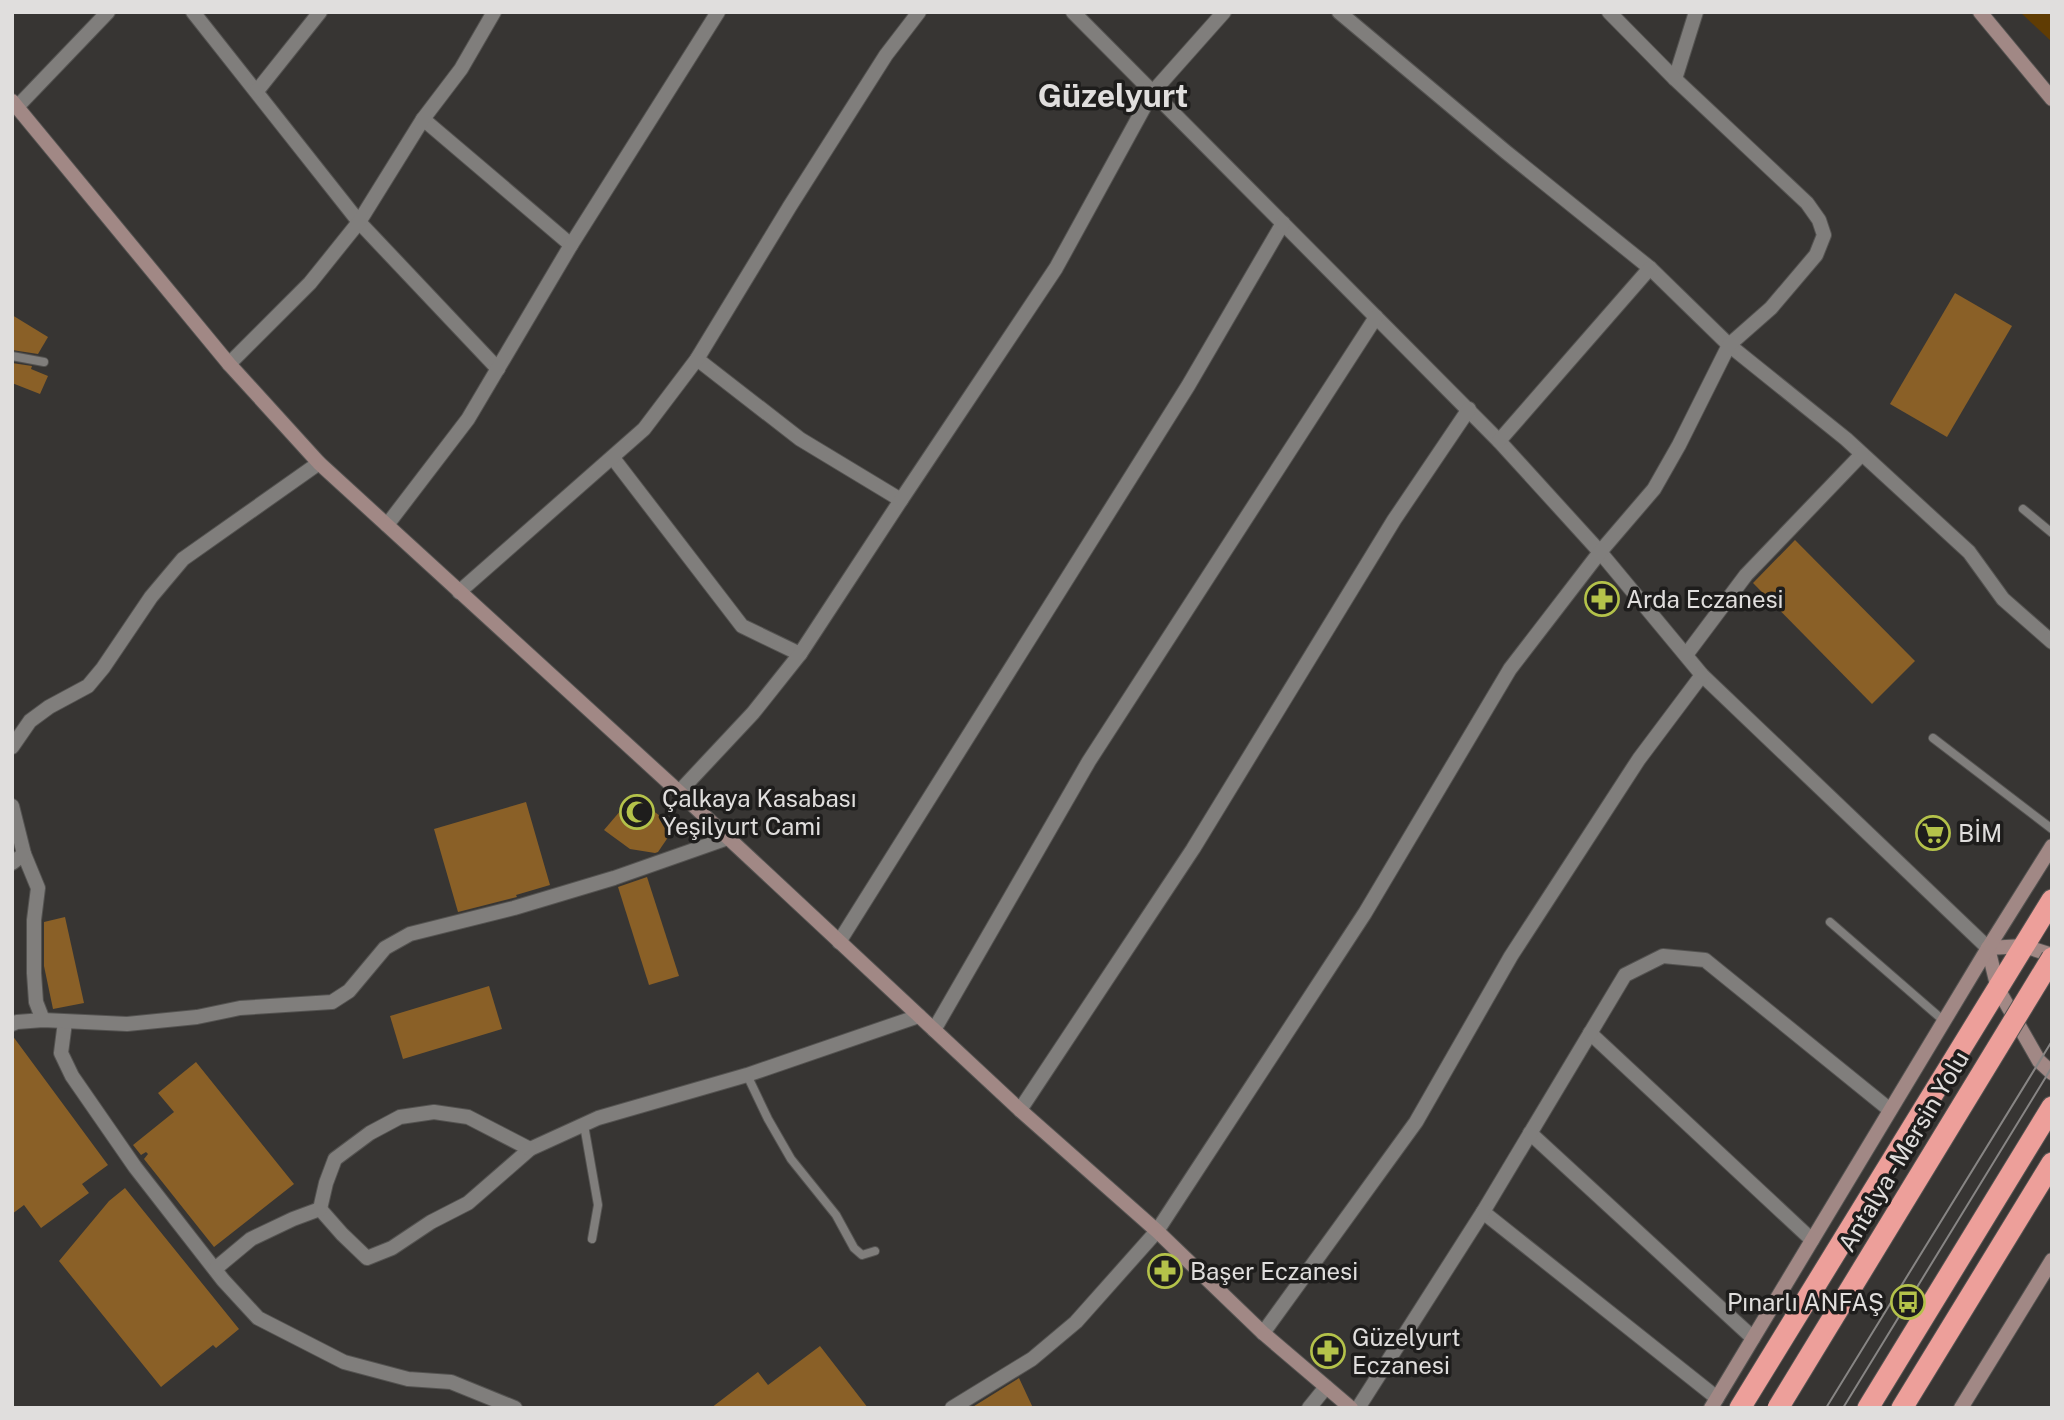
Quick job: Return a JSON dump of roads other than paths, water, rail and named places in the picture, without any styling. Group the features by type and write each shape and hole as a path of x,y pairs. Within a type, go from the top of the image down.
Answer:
{"highway":[{"path":"1740,1408 2052,900"},
{"name":"Antalya - Mersin Yolu","path":"1778,1408 2052,957"},
{"path":"1867,1408 2052,1107"},
{"path":"1902,1408 2052,1163"}],"main road":[{"path":"1980,12 2052,99"},
{"path":"15,104 229,364 319,463 679,792 1020,1110 1157,1231 1263,1333 1351,1408"},
{"path":"1714,1403 1987,948 2052,846"},
{"path":"1987,948 2024,946 2052,957"},
{"path":"1987,948 1998,989 2039,1061 2052,1073"},
{"path":"1961,1408 2052,1260"}],"street":[{"path":"15,104 108,12"},
{"path":"193,12 359,222 498,369"},
{"path":"257,91 320,12"},
{"path":"229,364 310,283 359,222 423,119 461,69 494,12"},
{"path":"387,525 468,419 571,245 718,12"},
{"path":"459,592 644,429 697,359 886,55 919,12"},
{"path":"1073,12 1499,440 1600,552 1702,675 1987,948"},
{"path":"679,792 753,713 800,654 1056,268 1152,93 1224,12"},
{"path":"1339,12 1650,268 1729,345 1862,454 1969,552 2003,599 2052,642"},
{"path":"952,1408 1032,1359 1076,1322 1157,1231 1365,913 1510,669 1600,552 1654,489 1729,345 1771,308 1816,255 1824,234 1819,220 1807,203 1675,79 1609,12"},
{"path":"1675,79 1696,12"},
{"path":"423,119 571,245"},
{"path":"839,942 1188,386 1283,223"},
{"path":"1499,440 1650,268"},
{"path":"934,1030 1090,761 1376,317"},
{"path":"697,359 800,439 901,500"},
{"path":"1020,1110 1193,849 1394,520 1469,409"},
{"path":"1686,655 1746,575 1862,454"},
{"path":"613,458 742,626 800,654"},
{"path":"12,747 30,721 49,706 88,686 151,597 183,559 319,463"},
{"path":"1263,1333 1416,1122 1511,956 1639,760 1702,675"},
{"path":"12,806 18,858 38,888 34,920 34,973 36,1002 43,1020"},
{"path":"12,1024 43,1020 127,1024 197,1017 240,1008 332,1002 349,991 385,947 410,934 527,904 728,838"},
{"path":"1357,1408 1483,1212 1625,975 1663,956 1705,960 1890,1110"},
{"path":"320,1209 367,1258 392,1248 431,1222 468,1203 530,1149 598,1118 747,1075 919,1016"},
{"path":"65,1022 61,1053 72,1076 135,1167 215,1269 258,1318 344,1362 408,1379 451,1382 515,1408"},
{"path":"1590,1033 1812,1240"},
{"path":"320,1209 335,1159 370,1133 400,1117 434,1112 468,1117 530,1149"},
{"path":"1530,1133 1753,1338"},
{"path":"215,1269 251,1238 320,1209"},
{"path":"1483,1212 1714,1403"},
{"path":"1309,1408 1326,1387"}],"lane":[{"path":"12,356 44,362"},
{"path":"2023,509 2052,533"},
{"path":"1933,738 2052,829"},
{"path":"1830,922 1944,1021"},
{"path":"747,1075 791,1158 836,1215 854,1248 862,1255 876,1251"},
{"path":"584,1125 598,1205 592,1239"}],"tram line":[{"path":"1826,1408 2052,1041"},
{"path":"1843,1408 2052,1067"}],"place":[{"name":"Arda Eczanesi","path":"1602,599"},
{"name":"Çalkaya Kasabası Yeşilyurt Cami","path":"637,812"},
{"name":"BİM","path":"1933,833"},
{"name":"Başer Eczanesi","path":"1165,1271"},
{"name":"Pınarlı ANFAŞ","path":"1908,1302"},
{"name":"Güzelyurt Eczanesi","path":"1328,1351"}],"district":[{"name":"Güzelyurt","path":"1113,95"}]}
